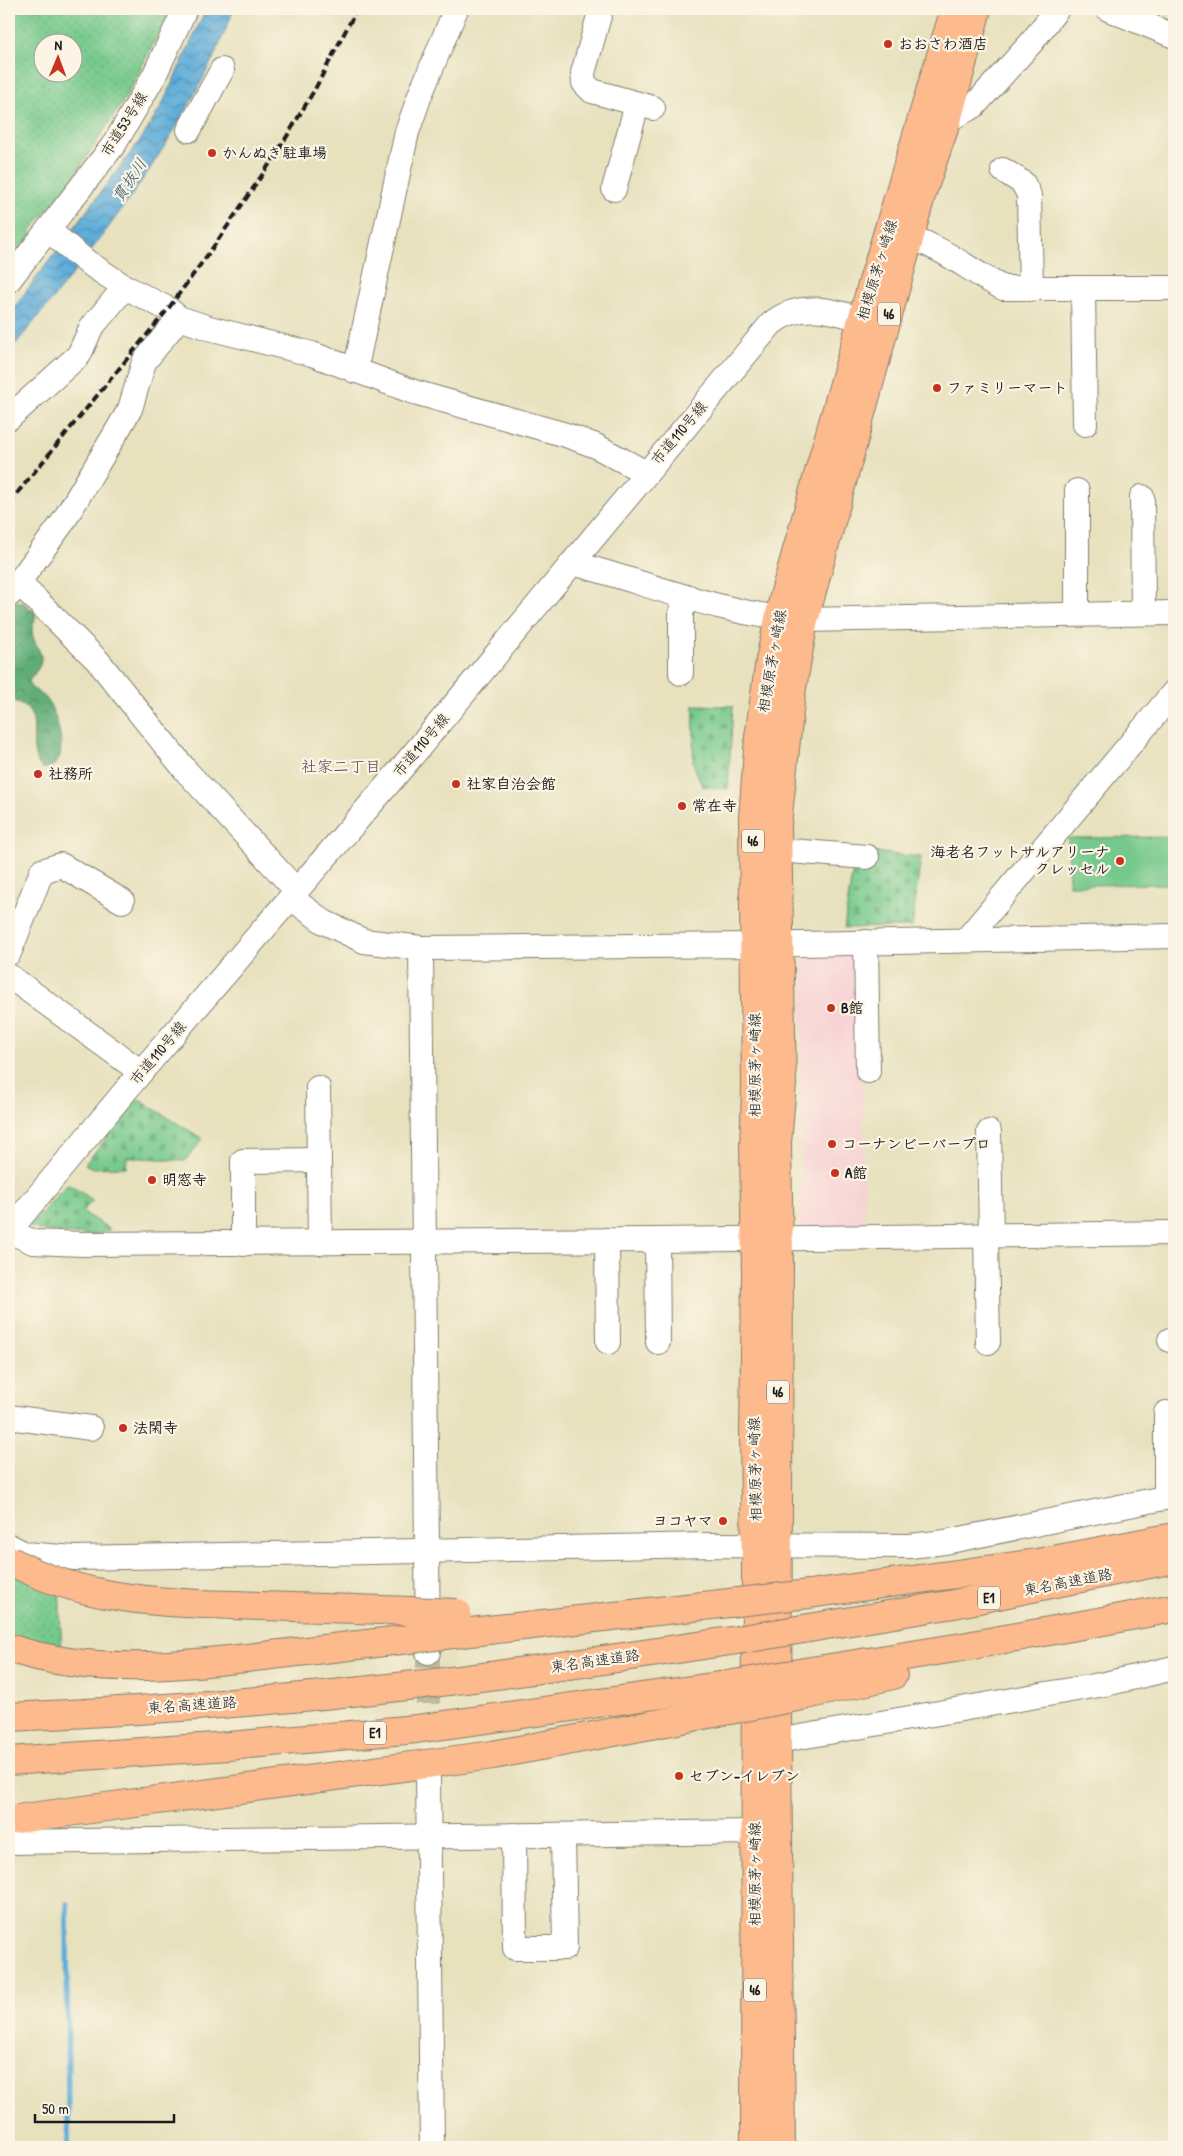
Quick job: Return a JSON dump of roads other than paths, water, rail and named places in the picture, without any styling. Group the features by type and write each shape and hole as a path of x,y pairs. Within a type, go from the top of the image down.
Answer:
{"main road":[{"name":"相模原茅ヶ崎線","path":"755,2147 755,1832 767,1545 767,944 777,850 777,824 787,720 792,619 874,323 955,9"},
{"name":"相模原茅ヶ崎線","path":"874,323 910,237 922,192 948,120 978,9"},
{"name":"相模原茅ヶ崎線","path":"767,944 753,844 759,737 770,660 792,619"},
{"path":"9,1648 56,1661 80,1664 158,1667 455,1623 548,1612 809,1594 1037,1563 1174,1537"},
{"name":"相模原茅ヶ崎線","path":"767,1545 777,1741 781,2147"},
{"name":"東名高速道路","path":"9,1717 222,1703 415,1685 582,1663 737,1640 954,1604 1174,1559"},
{"path":"9,1560 50,1579 81,1590 114,1597 455,1623"},
{"name":"E1","path":"9,1761 228,1746 416,1729 740,1695 806,1684 1174,1608"},
{"path":"9,1820 493,1756 740,1695"}],"street":[{"name":"市道53号線","path":"9,280 54,235 115,143 154,76 185,9"},
{"path":"355,371 407,132 420,95 456,9"},
{"path":"601,9 583,72 584,83 592,91 645,106 631,160 614,190"},
{"path":"948,120 974,106 1031,43 1057,9"},
{"path":"1108,9 1141,16 1174,36"},
{"path":"189,130 222,70"},
{"path":"1003,170 1023,183 1029,195 1031,289"},
{"path":"54,235 125,287 168,309 179,318 209,328 312,354 414,392 566,435 596,446 646,473"},
{"path":"910,237 928,243 1003,288 1174,288"},
{"path":"9,418 79,355 91,328 125,287"},
{"path":"1083,289 1085,424"},
{"name":"市道110号線","path":"9,1231 141,1072 401,769 771,324 779,316 791,311 811,309 828,311 874,323"},
{"path":"179,318 144,362 130,409 124,421 63,522 14,589 98,661 187,772 294,894 324,922 364,941 421,948 767,944 1174,936"},
{"path":"1077,491 1077,614"},
{"path":"1142,497 1143,614"},
{"path":"572,563 746,613 792,619 1174,613"},
{"path":"681,673 681,612 689,597"},
{"path":"966,940 1174,692"},
{"path":"777,850 867,857"},
{"path":"9,953 33,868 61,865 115,891"},
{"path":"866,942 876,1045 868,1071"},
{"path":"421,948 428,1652"},
{"path":"9,976 141,1072"},
{"path":"318,1088 320,1243"},
{"path":"988,1342 989,1132"},
{"path":"243,1244 243,1161 319,1160"},
{"path":"9,1231 33,1242 83,1244 767,1239 1174,1233"},
{"path":"607,1240 608,1342"},
{"path":"657,1240 658,1342"},
{"path":"9,1546 25,1554 75,1558 427,1549 767,1545 910,1546 945,1542 1170,1497 1164,1413"},
{"path":"9,1417 91,1428"},
{"path":"777,1741 1105,1684 1174,1668"},
{"path":"428,1776 432,2147"},
{"path":"9,1842 755,1832"},
{"path":"514,1835 516,1948 564,1948 563,1835"}],"water":[{"name":"貫抜川","path":"206,9 234,9 214,56 190,102 136,190 74,272 9,352 9,314 144,135 161,107"}],"waterway":[{"path":"67,1904 68,2147"}],"tunnel":[{"path":"428,1652 428,1776"}],"railway":[{"path":"9,503 168,309 214,246 277,153 315,89 357,9"}],"place":[{"name":"おおさわ酒店","path":"888,44"},
{"name":"かんぬき駐車場","path":"212,153"},
{"name":"ファミリーマート","path":"937,388"},
{"name":"社務所","path":"38,774"},
{"name":"社家自治会館","path":"456,784"},
{"name":"常在寺","path":"682,806"},
{"name":"海老名フットサルアリーナ クレッセル","path":"1120,861"},
{"name":"B館","path":"831,1008"},
{"name":"コーナンビーバープロ","path":"832,1144"},
{"name":"A館","path":"835,1173"},
{"name":"明窓寺","path":"152,1180"},
{"name":"法閑寺","path":"123,1428"},
{"name":"ヨコヤマ","path":"723,1521"},
{"name":"セブン-イレブン","path":"679,1776"}],"district":[{"name":"社家二丁目","path":"341,766"}]}
